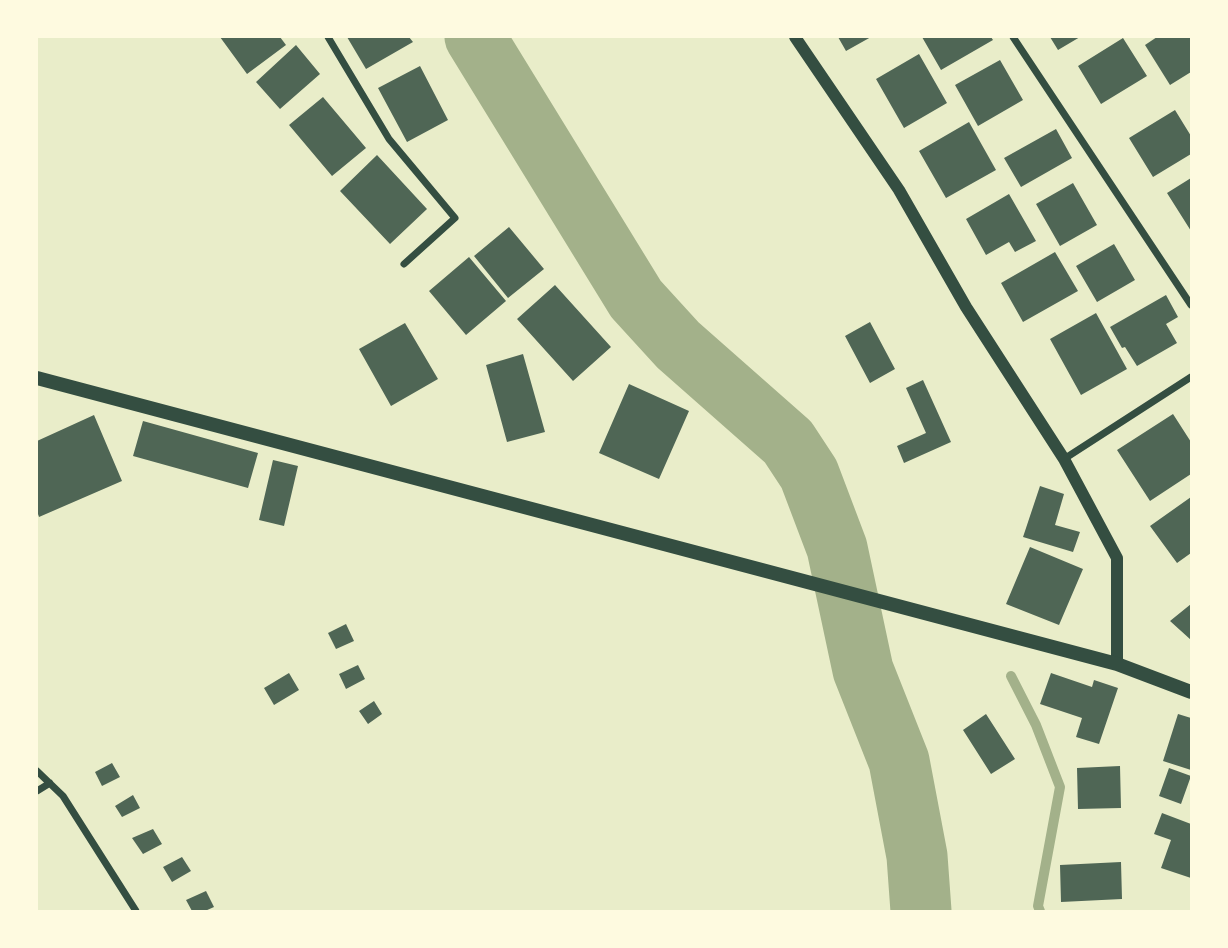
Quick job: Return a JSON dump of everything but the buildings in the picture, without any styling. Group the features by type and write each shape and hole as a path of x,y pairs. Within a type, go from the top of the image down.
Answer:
{"main road":[{"path":"37,378 1117,664 1191,692"}],"street":[{"path":"328,37 389,139 455,218 404,264"},
{"path":"795,37 899,190 965,307 1064,458 1117,558 1117,664"},
{"path":"1013,37 1191,305"},
{"path":"1064,458 1191,377"},
{"path":"37,771 63,796 136,911"},
{"path":"37,790 50,783"}],"waterway":[{"path":"475,37 636,299 678,345 788,442 809,474 837,548 863,670 899,761 917,856 921,911"},
{"path":"1011,676 1036,725 1060,787 1038,906 1040,911"}]}
